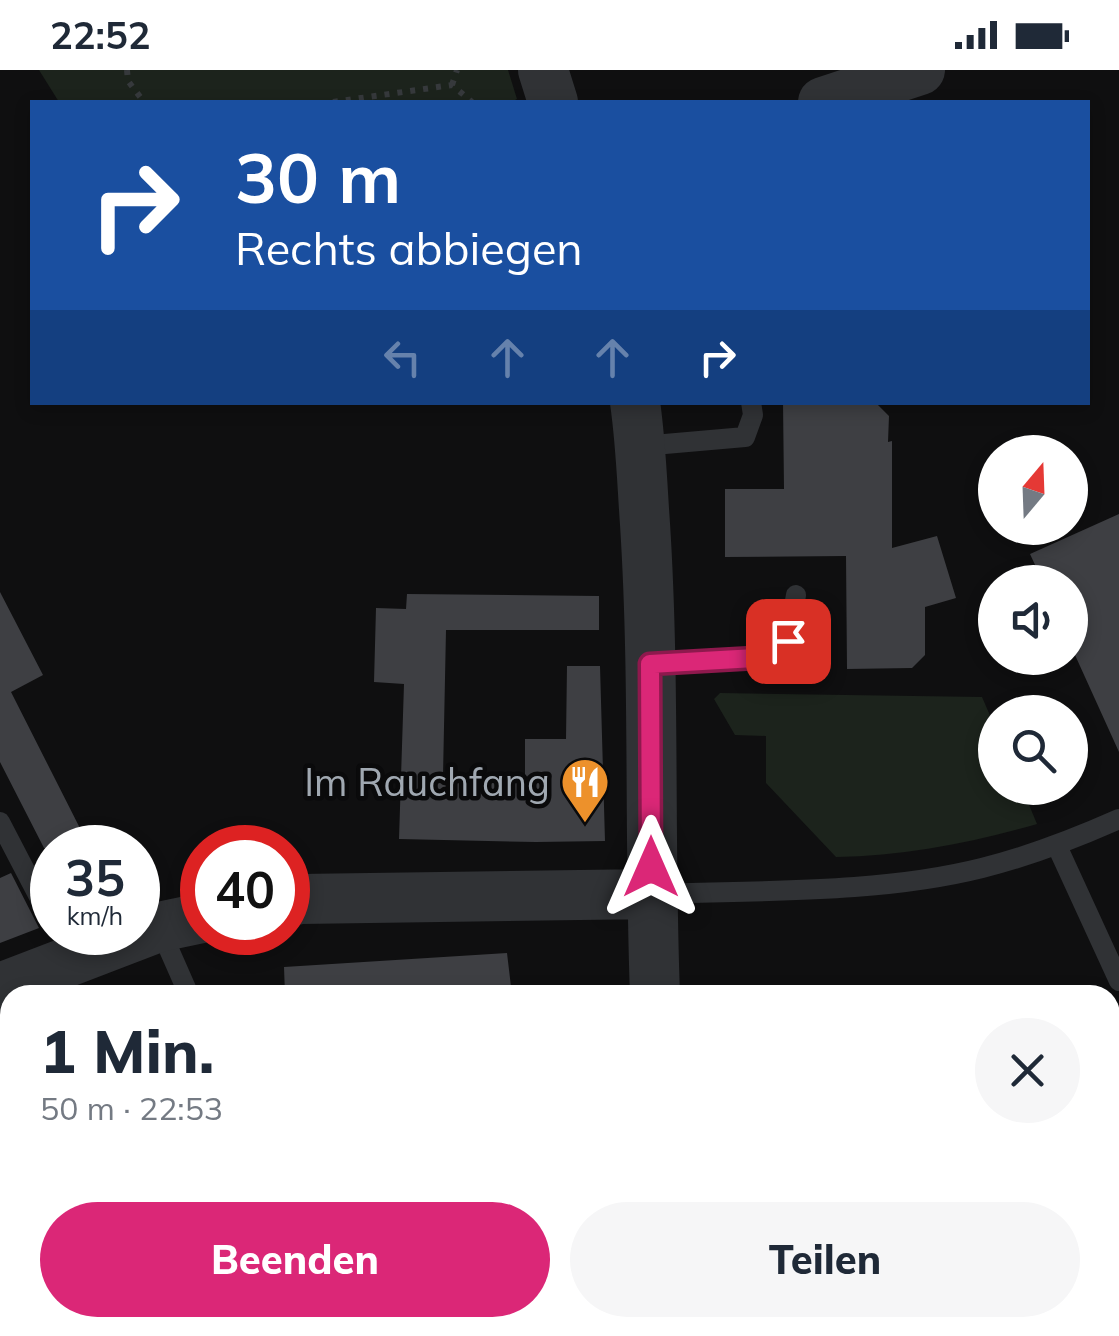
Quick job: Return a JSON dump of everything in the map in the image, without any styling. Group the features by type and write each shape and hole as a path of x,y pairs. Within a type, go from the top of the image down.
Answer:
{"street":[{"path":"543,70 552,100"},
{"path":"828,100 920,70"},
{"path":"638,424 650,592 655,985"},
{"path":"310,899 651,894"},
{"path":"4,985 40,955"}],"lane":[{"path":"638,424 745,437 753,415 751,405"},
{"path":"650,664 773,657 788,641 796,595"},
{"path":"651,894 884,885 979,869 1057,846 1119,819"},
{"path":"0,822 30,879"},
{"path":"1057,846 1119,981"},
{"path":"185,955 188,985"}],"path":[{"path":"128,70 128,81 142,100"},
{"path":"452,85 457,70"},
{"path":"347,100 452,85 470,100"}],"shaded area":[{"path":"39,70 508,70 517,99 515,100 58,100"},
{"path":"720,693 978,697 978,805 1029,805 1037,824 938,847 836,857 766,783 766,736 735,735 714,699"}],"building":[{"path":"783,405 878,405 889,416 892,548 937,536 956,598 925,607 925,655 912,668 847,669 846,556 725,557 725,489 784,489"},
{"path":"1119,514 1119,752 1084,675 1088,675 1088,565 1035,565 1030,554 1050,545 1088,545 1088,528"},
{"path":"0,592 43,675 11,692 78,825 32,825 0,762"},
{"path":"407,594 599,596 599,630 446,630 443,776 525,778 525,739 566,739 567,666 600,666 605,841 399,839 404,684 374,682 376,608 406,609"},
{"path":"11,873 30,910 30,931 0,943 0,878"},
{"path":"507,953 511,985 285,985 284,967"}],"place":[{"name":"Im Rauchfang","path":"585,824"}],"route":[{"path":"651,867 650,664 773,657 788,641"}]}
